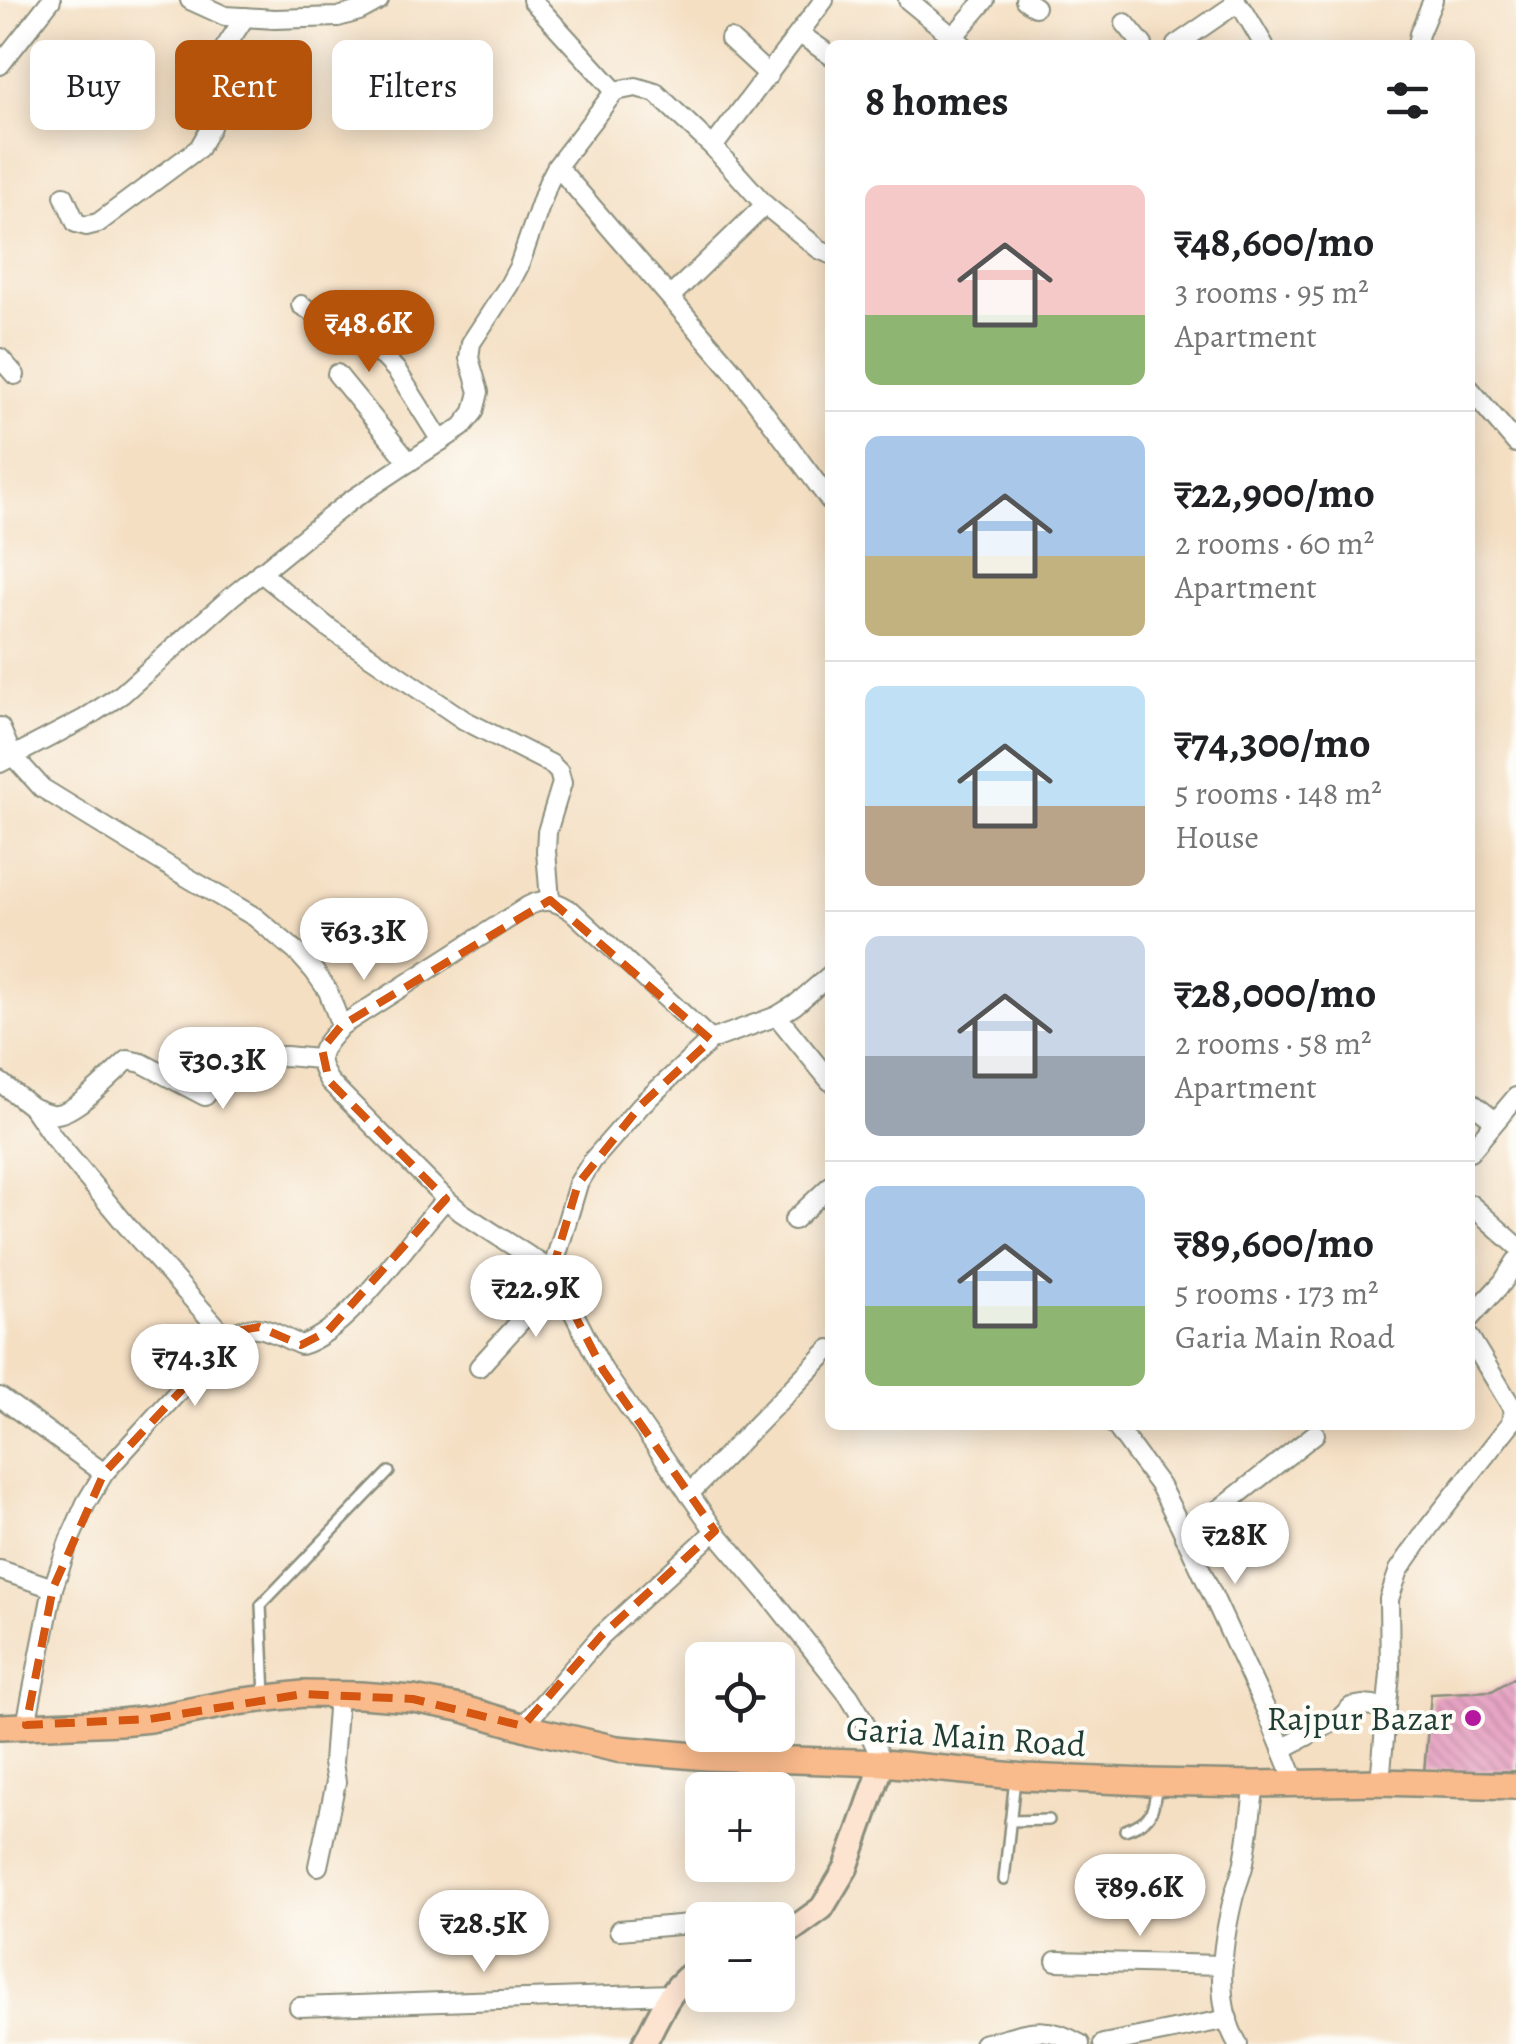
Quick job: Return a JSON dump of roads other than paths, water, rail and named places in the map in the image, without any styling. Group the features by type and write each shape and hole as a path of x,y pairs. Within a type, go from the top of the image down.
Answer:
{"main road":[{"name":"Garia Main Road","path":"0,1727 135,1721 236,1702 303,1694 338,1695 413,1699 617,1750 707,1758 883,1762 1015,1776 1156,1782 1516,1786"},
{"path":"795,1927 822,1908 846,1868 883,1762"},
{"path":"644,2044 670,1994 685,1977"}],"street":[{"path":"0,65 51,0"},
{"path":"190,0 225,16 275,20 338,17 379,0"},
{"path":"532,0 615,91"},
{"path":"713,148 824,0"},
{"path":"908,0 957,40"},
{"path":"959,40 985,0"},
{"path":"1417,40 1433,0"},
{"path":"1183,40 1235,2 1261,40"},
{"path":"64,196 76,222 86,226 98,223 199,148 211,127 212,115 198,89 245,17"},
{"path":"1126,23 1139,40"},
{"path":"800,34 825,52"},
{"path":"730,40 769,74"},
{"path":"6,759 84,720 122,694 260,572 350,501 462,426 474,412 479,392 469,358 471,343 519,266 557,166 615,91 636,87 656,93 765,205 825,252"},
{"path":"557,166 734,372 825,494"},
{"path":"670,297 765,205"},
{"path":"301,305 386,359 441,441"},
{"path":"0,358 15,375"},
{"path":"337,374 409,462"},
{"path":"1475,394 1516,443"},
{"path":"260,572 330,628 464,720 552,764 562,783 547,832 550,900"},
{"path":"0,727 6,759 55,798 255,917 298,953 328,992 341,1026"},
{"path":"712,1040 573,912 550,900 528,906 341,1026 318,1059 330,1081 446,1199 555,1276 603,1370 715,1531 848,1696 883,1762"},
{"path":"479,1368 555,1276 578,1184 593,1160 641,1105 712,1040 777,1016 825,980"},
{"path":"777,1016 825,1075"},
{"path":"0,1082 33,1108 58,1114 72,1108 128,1060 142,1063 205,1096 237,1058 318,1059"},
{"path":"1475,1146 1516,1097"},
{"path":"1475,1105 1495,1121"},
{"path":"33,1108 53,1138 127,1226 227,1338"},
{"path":"794,1220 825,1191"},
{"path":"26,1726 53,1588 68,1541 104,1473 227,1338 248,1326 260,1327 301,1345 328,1330 373,1288 446,1199"},
{"path":"1475,1209 1516,1246"},
{"path":"1475,1312 1503,1282 1516,1261"},
{"path":"1380,1782 1390,1673 1389,1599 1399,1570 1514,1416 1475,1346"},
{"path":"689,1494 825,1354"},
{"path":"0,1397 104,1473"},
{"path":"1120,1430 1160,1486 1266,1710 1296,1783"},
{"path":"1184,1537 1315,1434"},
{"path":"523,1726 602,1636 715,1531"},
{"path":"0,1570 53,1588"},
{"path":"318,1866 336,1782 333,1763 338,1695"},
{"path":"1282,1749 1339,1719 1351,1707 1387,1707"},
{"path":"1238,2044 1223,1996 1222,1965 1233,1898 1244,1865 1255,1784"},
{"path":"619,1930 685,1925"},
{"path":"1056,1960 1222,1965"},
{"path":"299,2007 670,1994"},
{"path":"1102,2044 1228,2019"},
{"path":"982,2044 1045,2028 1080,2044"}],"lane":[{"path":"265,1699 261,1605 389,1472"},
{"path":"1004,1880 1015,1776"},
{"path":"1125,1830 1149,1818 1156,1782"},
{"path":"1010,1821 1049,1820"}],"place":[{"name":"Rajpur Bazar","path":"1473,1718"}]}
